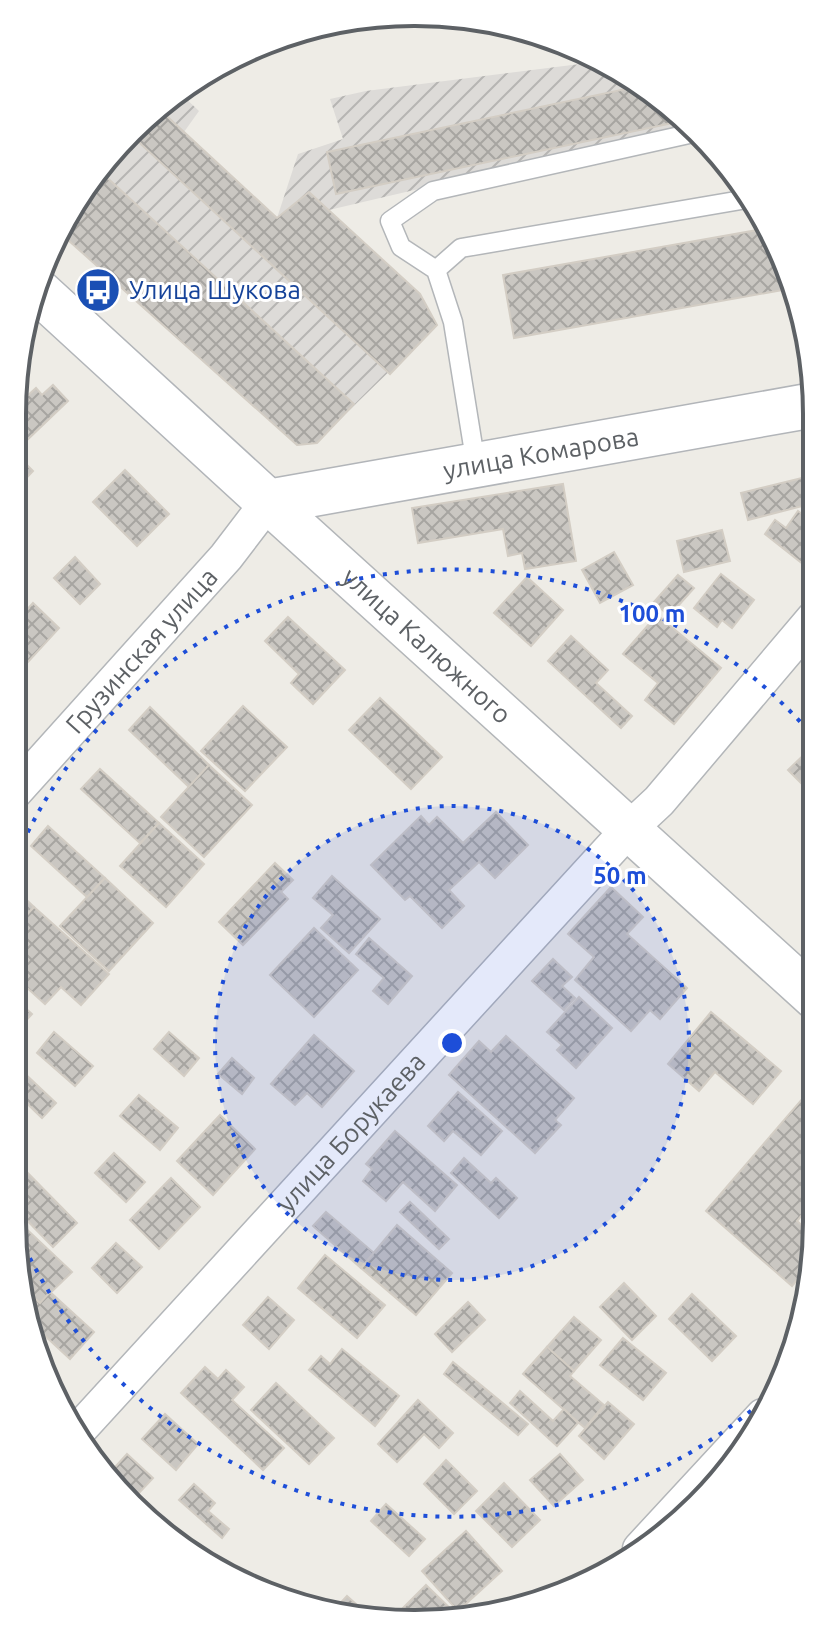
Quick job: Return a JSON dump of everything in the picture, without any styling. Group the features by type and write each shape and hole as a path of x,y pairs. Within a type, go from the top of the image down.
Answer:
{"main road":[{"name":"улица Калюжного","path":"45,297 268,502"},
{"name":"улица Комарова","path":"268,502 803,407"}],"street":[{"name":"Грузинская улица","path":"26,779 226,557 268,502"},
{"name":"улица Калюжного","path":"268,502 803,987"},
{"name":"улица Борукаева","path":"84,1425 629,829 659,801 803,631"},
{"path":"689,1496 716,1467"}],"lane":[{"path":"476,465 453,322 436,270 401,247 390,221 433,191 684,135"},
{"path":"436,270 461,248 739,200"}],"shaded area":[{"path":"581,64 630,91 677,128 329,210 420,294 437,325 330,429 87,205 122,158 158,122 187,100 199,111 184,132 277,218 298,154 343,139 330,99 366,91"}],"building":[{"path":"627,89 672,123 336,194 327,152"},
{"path":"166,115 277,218 309,192 420,294 437,325 390,374 138,142 158,122"},
{"path":"107,177 354,404 317,443 297,445 68,240"},
{"path":"756,230 782,290 514,338 503,275"},
{"path":"53,385 68,401 26,441 27,396 36,388 42,395"},
{"path":"26,464 33,471 26,478"},
{"path":"125,470 169,514 137,546 93,502"},
{"path":"803,478 803,506 748,520 741,493"},
{"path":"563,484 576,561 525,569 522,553 508,556 503,529 418,543 412,508"},
{"path":"798,511 803,515 803,564 765,534 775,520 786,528"},
{"path":"722,530 730,561 684,572 677,541"},
{"path":"614,552 633,585 600,603 582,570"},
{"path":"75,557 100,584 80,604 54,578"},
{"path":"721,574 754,600 732,628 722,620 717,627 694,608"},
{"path":"678,575 694,588 669,616 654,602"},
{"path":"527,577 563,610 531,646 494,613"},
{"path":"33,603 59,628 26,664 26,611"},
{"path":"657,615 721,668 674,724 645,700 658,683 623,654"},
{"path":"288,617 345,670 313,704 291,683 299,674 265,641"},
{"path":"571,636 608,670 596,683 632,716 621,728 548,661"},
{"path":"380,698 442,757 411,789 349,730"},
{"path":"243,706 287,747 245,791 201,751"},
{"path":"150,707 209,765 189,787 129,730"},
{"path":"803,756 803,785 788,770"},
{"path":"209,765 252,805 204,857 161,817"},
{"path":"100,769 159,823 140,843 81,789"},
{"path":"496,812 528,845 495,878 479,862 449,890 464,906 442,928 410,896 405,900 371,865 421,816 429,825 437,817 463,843"},
{"path":"159,823 204,864 166,907 120,866"},
{"path":"48,826 105,878 87,897 31,846"},
{"path":"275,863 293,880 281,892 288,899 243,945 219,922"},
{"path":"332,876 380,919 349,953 321,928 333,915 313,898"},
{"path":"105,878 153,923 109,971 60,926"},
{"path":"611,887 643,917 627,934 687,988 660,1019 650,1010 631,1031 575,980 594,957 568,934"},
{"path":"26,899 34,907 26,916"},
{"path":"34,907 109,974 81,1005 61,987 45,1004 26,987 26,916"},
{"path":"314,928 358,970 314,1017 270,975"},
{"path":"369,938 412,976 388,1004 373,991 384,978 356,954"},
{"path":"553,959 572,977 562,986 575,998 564,1010 532,981"},
{"path":"579,997 612,1028 576,1068 557,1050 562,1045 547,1032"},
{"path":"711,1012 781,1071 753,1104 715,1072 699,1091 668,1064"},
{"path":"54,1032 93,1066 75,1086 37,1053"},
{"path":"169,1032 199,1058 184,1076 154,1049"},
{"path":"314,1035 354,1071 322,1107 307,1093 295,1105 271,1084"},
{"path":"506,1036 574,1098 555,1120 561,1125 535,1153 449,1075 479,1041 491,1052"},
{"path":"232,1058 254,1078 242,1094 218,1074"},
{"path":"26,1075 56,1103 42,1118 26,1103"},
{"path":"458,1092 502,1131 481,1155 453,1131 444,1141 428,1126"},
{"path":"139,1095 178,1128 160,1150 120,1116"},
{"path":"803,1098 803,1214 797,1221 803,1226 802,1247 799,1277 792,1286 706,1211"},
{"path":"220,1115 255,1149 213,1195 177,1161"},
{"path":"395,1131 457,1185 435,1211 403,1182 386,1201 363,1181 372,1169 366,1164"},
{"path":"114,1153 145,1182 126,1202 95,1173"},
{"path":"464,1158 491,1183 496,1178 517,1198 499,1218 451,1173"},
{"path":"26,1171 77,1223 53,1247 26,1219"},
{"path":"171,1178 200,1207 159,1249 130,1220"},
{"path":"410,1202 449,1239 439,1249 400,1212"},
{"path":"326,1212 374,1253 361,1268 313,1226"},
{"path":"397,1225 452,1273 416,1315 361,1268"},
{"path":"26,1229 72,1272 40,1303 33,1297"},
{"path":"116,1243 142,1267 117,1293 92,1268"},
{"path":"325,1255 385,1305 357,1338 298,1288"},
{"path":"624,1283 656,1316 632,1340 600,1307"},
{"path":"50,1292 94,1332 70,1359 43,1334 33,1297 40,1303"},
{"path":"692,1294 736,1336 712,1361 669,1319"},
{"path":"268,1297 294,1320 269,1349 243,1325"},
{"path":"468,1302 485,1320 452,1352 435,1334"},
{"path":"574,1317 601,1340 574,1371 547,1347"},
{"path":"623,1338 666,1373 643,1400 600,1365"},
{"path":"547,1347 574,1371 570,1376 604,1405 585,1428 523,1374"},
{"path":"342,1349 399,1396 375,1426 309,1370 321,1356 330,1364"},
{"path":"453,1362 528,1424 518,1435 444,1374"},
{"path":"205,1367 218,1379 226,1370 244,1387 232,1400 284,1448 263,1470 181,1393"},
{"path":"276,1383 334,1438 309,1464 251,1410"},
{"path":"520,1391 553,1421 564,1409 578,1423 557,1446 510,1403"},
{"path":"418,1400 453,1433 439,1448 424,1434 397,1462 378,1444"},
{"path":"608,1402 634,1424 604,1459 579,1436"},
{"path":"165,1414 198,1444 176,1470 142,1439"},
{"path":"127,1454 153,1478 138,1494 114,1468"},
{"path":"560,1454 583,1480 554,1506 530,1480"},
{"path":"446,1460 477,1491 454,1514 424,1484"},
{"path":"504,1483 540,1520 512,1547 476,1511"},
{"path":"194,1484 215,1503 208,1511 229,1529 222,1538 179,1500"},
{"path":"386,1504 425,1539 409,1556 371,1521"},
{"path":"466,1531 502,1571 462,1607 455,1608 422,1571"},
{"path":"426,1585 450,1608 414,1610 402,1609"},
{"path":"347,1596 358,1606 340,1603"}],"place":[{"name":"Улица Шукова","path":"98,290"}]}
